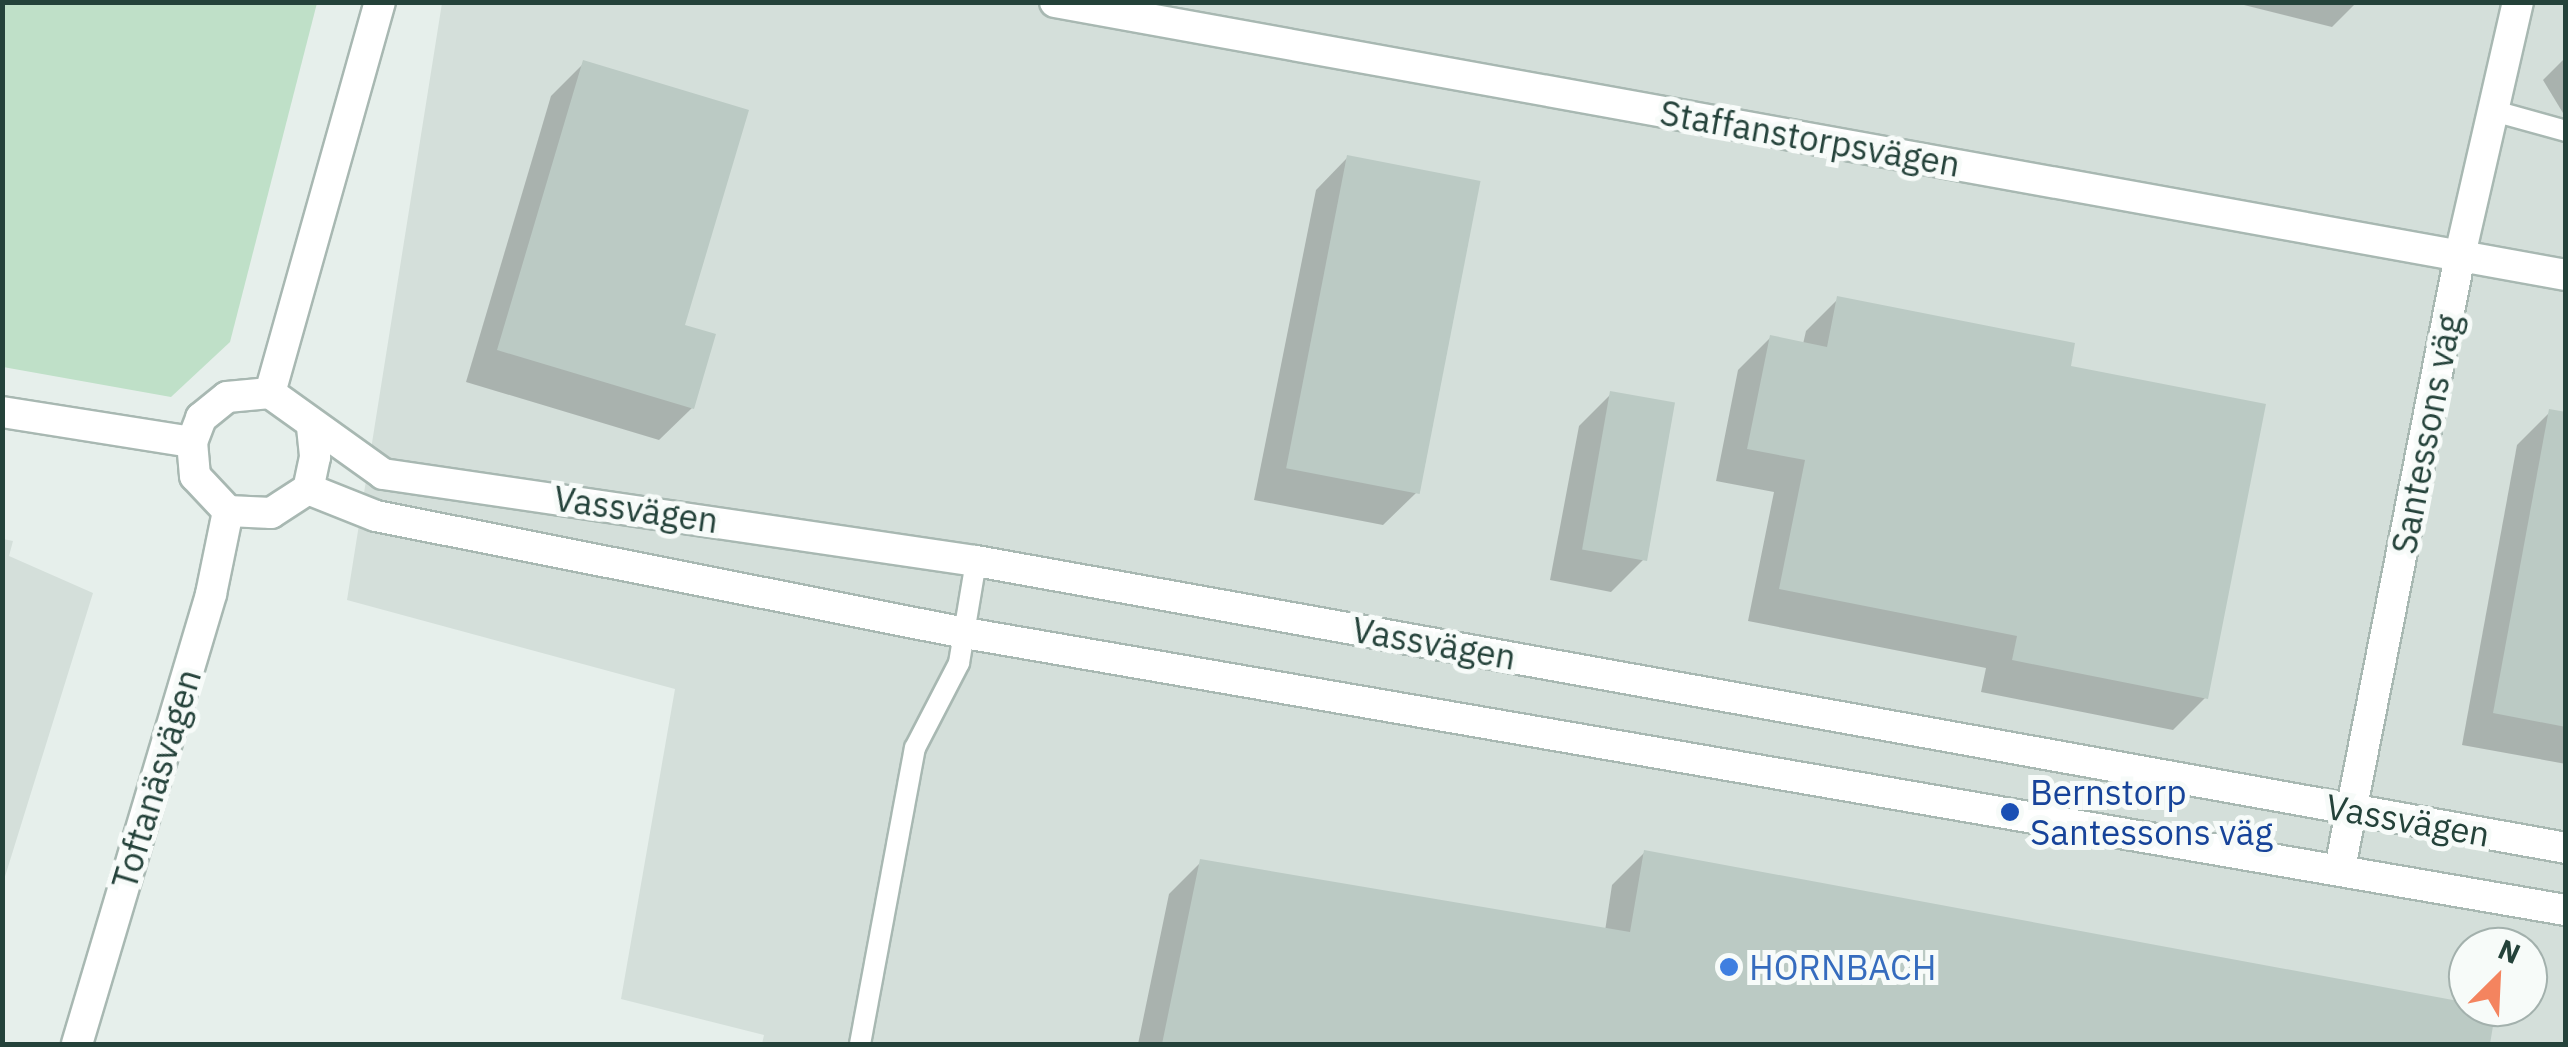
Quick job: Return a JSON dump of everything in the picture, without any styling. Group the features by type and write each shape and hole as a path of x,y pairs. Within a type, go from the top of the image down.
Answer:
{"street":[{"path":"270,393 380,2"},
{"name":"Staffanstorpsvägen","path":"1055,2 2566,275"},
{"name":"Santessons väg","path":"2340,868 2460,256 2518,2"},
{"path":"248,392 270,393 312,427 308,488 272,513 228,511 195,476 192,442 216,403 248,392"},
{"path":"2,412 192,442"},
{"name":"Vassvägen","path":"312,427 384,474 976,561 2353,811 2564,841"},
{"name":"Vassvägen","path":"308,488 376,516 965,633 2566,910"},
{"name":"Toftanäsvägen","path":"78,1044 211,594 228,511"}],"lane":[{"path":"2494,111 2566,131"},
{"path":"860,1044 914,748 960,664 976,561"}],"shaded area":[{"path":"442,3 2565,3 2565,1044 762,1044 764,1035 621,999 675,689 347,600"},
{"path":"3,539 13,541 9,556 93,593 3,883"}],"green space":[{"path":"2,3 317,3 230,342 171,397 3,367"}],"building":[{"path":"583,60 749,110 685,325 716,334 694,409 497,350"},
{"path":"1347,155 1481,181 1420,494 1286,468"},
{"path":"1837,296 2075,343 2071,366 2266,404 2208,699 2012,660 2017,636 1779,589 1805,460 1747,449 1770,335 1827,347"},
{"path":"1610,391 1675,402 1647,561 1582,550"},
{"path":"2549,409 2566,412 2566,727 2493,713"},
{"name":"HORNBACH","path":"1644,850 2448,999 2448,1027 2493,1027 2490,1044 1162,1044 1200,859 1630,932"}],"place":[{"name":"Bernstorp Santessons väg","path":"2010,812"},
{"name":"HORNBACH","path":"1729,967"}]}
